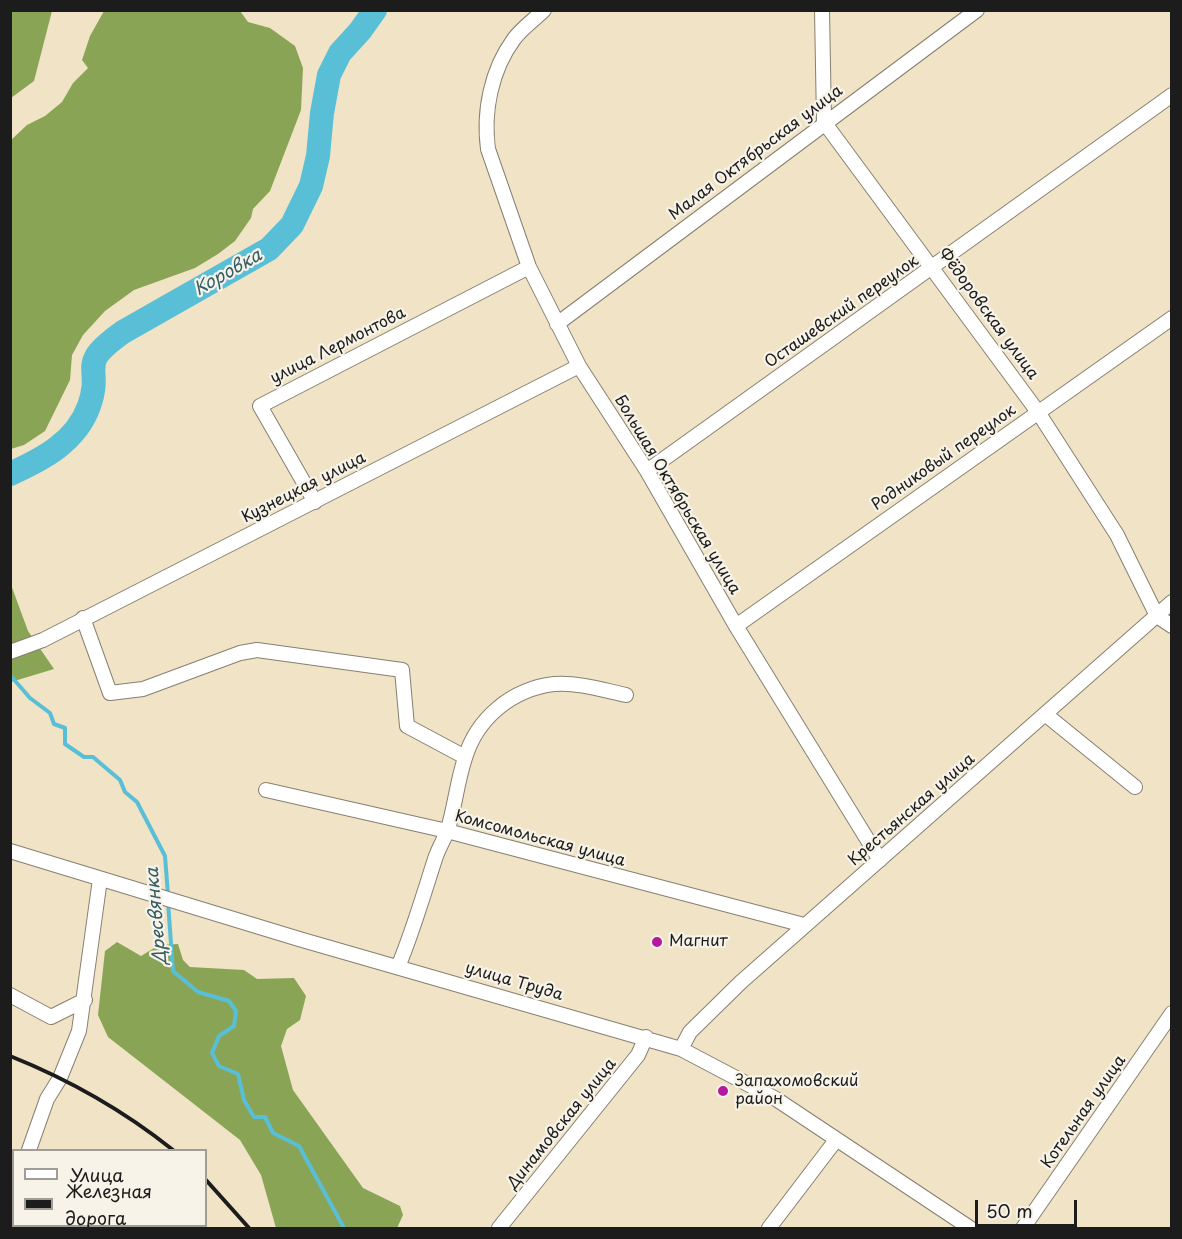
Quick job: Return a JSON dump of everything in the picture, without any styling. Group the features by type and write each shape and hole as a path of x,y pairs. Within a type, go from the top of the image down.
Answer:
{"street":[{"name":"Большая Октябрьская улица","path":"544,10 515,37 503,55 488,98 485,130 488,149 529,267 579,366 647,471 736,626 880,860"},
{"path":"822,10 824,122"},
{"name":"Малая Октябрьская улица","path":"557,324 824,122 977,10"},
{"name":"Осташевский переулок","path":"647,471 1172,95"},
{"name":"Фёдоровская улица","path":"824,122 1038,412 1117,535 1157,616"},
{"name":"улица Лермонтова","path":"315,502 260,406 529,267"},
{"name":"Родниковый переулок","path":"736,626 1172,318"},
{"name":"Кузнецкая улица","path":"10,652 43,640 579,366"},
{"name":"Крестьянская улица","path":"681,1048 690,1032 705,1016 804,925 1172,602"},
{"path":"1157,616 1172,626"},
{"path":"83,618 110,693 143,689 240,653 257,650 402,670 407,726 465,757"},
{"path":"398,967 417,922 436,856 447,831 465,757 478,730 506,701 524,692 555,684 583,686 626,695"},
{"path":"1046,714 1135,787"},
{"name":"Комсомольская улица","path":"266,790 447,831 804,925"},
{"name":"улица Труда","path":"10,851 398,967 681,1048 743,1079 970,1228"},
{"path":"29,1149 47,1099 70,1057 79,1031 100,879"},
{"path":"10,995 51,1017 85,1000"},
{"name":"Котельная улица","path":"1023,1228 1172,1013"},
{"name":"Динамовская улица","path":"499,1228 638,1055 646,1037"},
{"path":"769,1228 836,1140"}],"green space":[{"path":"11,10 52,11 34,81 11,98"},
{"path":"104,11 240,11 248,22 270,28 295,46 303,68 301,110 270,191 253,209 251,218 235,241 195,268 134,290 105,311 83,335 72,355 70,380 45,431 24,445 11,449 11,140 27,125 45,116 62,102 73,83 88,68 82,60 90,36"},
{"path":"10,582 28,631 54,669 11,682"},
{"path":"117,942 141,956 159,945 178,944 183,960 190,967 244,970 257,979 294,978 306,996 300,1020 287,1029 281,1046 293,1090 363,1188 400,1206 403,1215 397,1228 276,1228 261,1175 240,1140 108,1037 98,1015 105,951"}],"waterway":[{"name":"Коровка","path":"10,474 57,448 76,430 89,406 93,392 95,360 99,352 108,344 123,332 269,249 292,225 311,186 318,156 322,113 329,75 340,53 375,10"},
{"name":"Дресвянка","path":"10,675 30,698 50,713 54,724 65,728 65,744 84,757 93,757 120,780 125,792 137,802 165,856 168,895"},
{"name":"Дресвянка","path":"168,902 173,971 198,992 229,1001 236,1011 234,1026 219,1036 212,1053 219,1066 238,1074 244,1100 254,1117 265,1117 273,1133 299,1146 344,1228"}],"railway":[{"path":"10,1056 54,1075 95,1097 172,1149"},
{"path":"207,1181 249,1228"}],"place":[{"name":"Магнит","path":"657,942"},
{"name":"Запахомовский район","path":"723,1091"}]}
